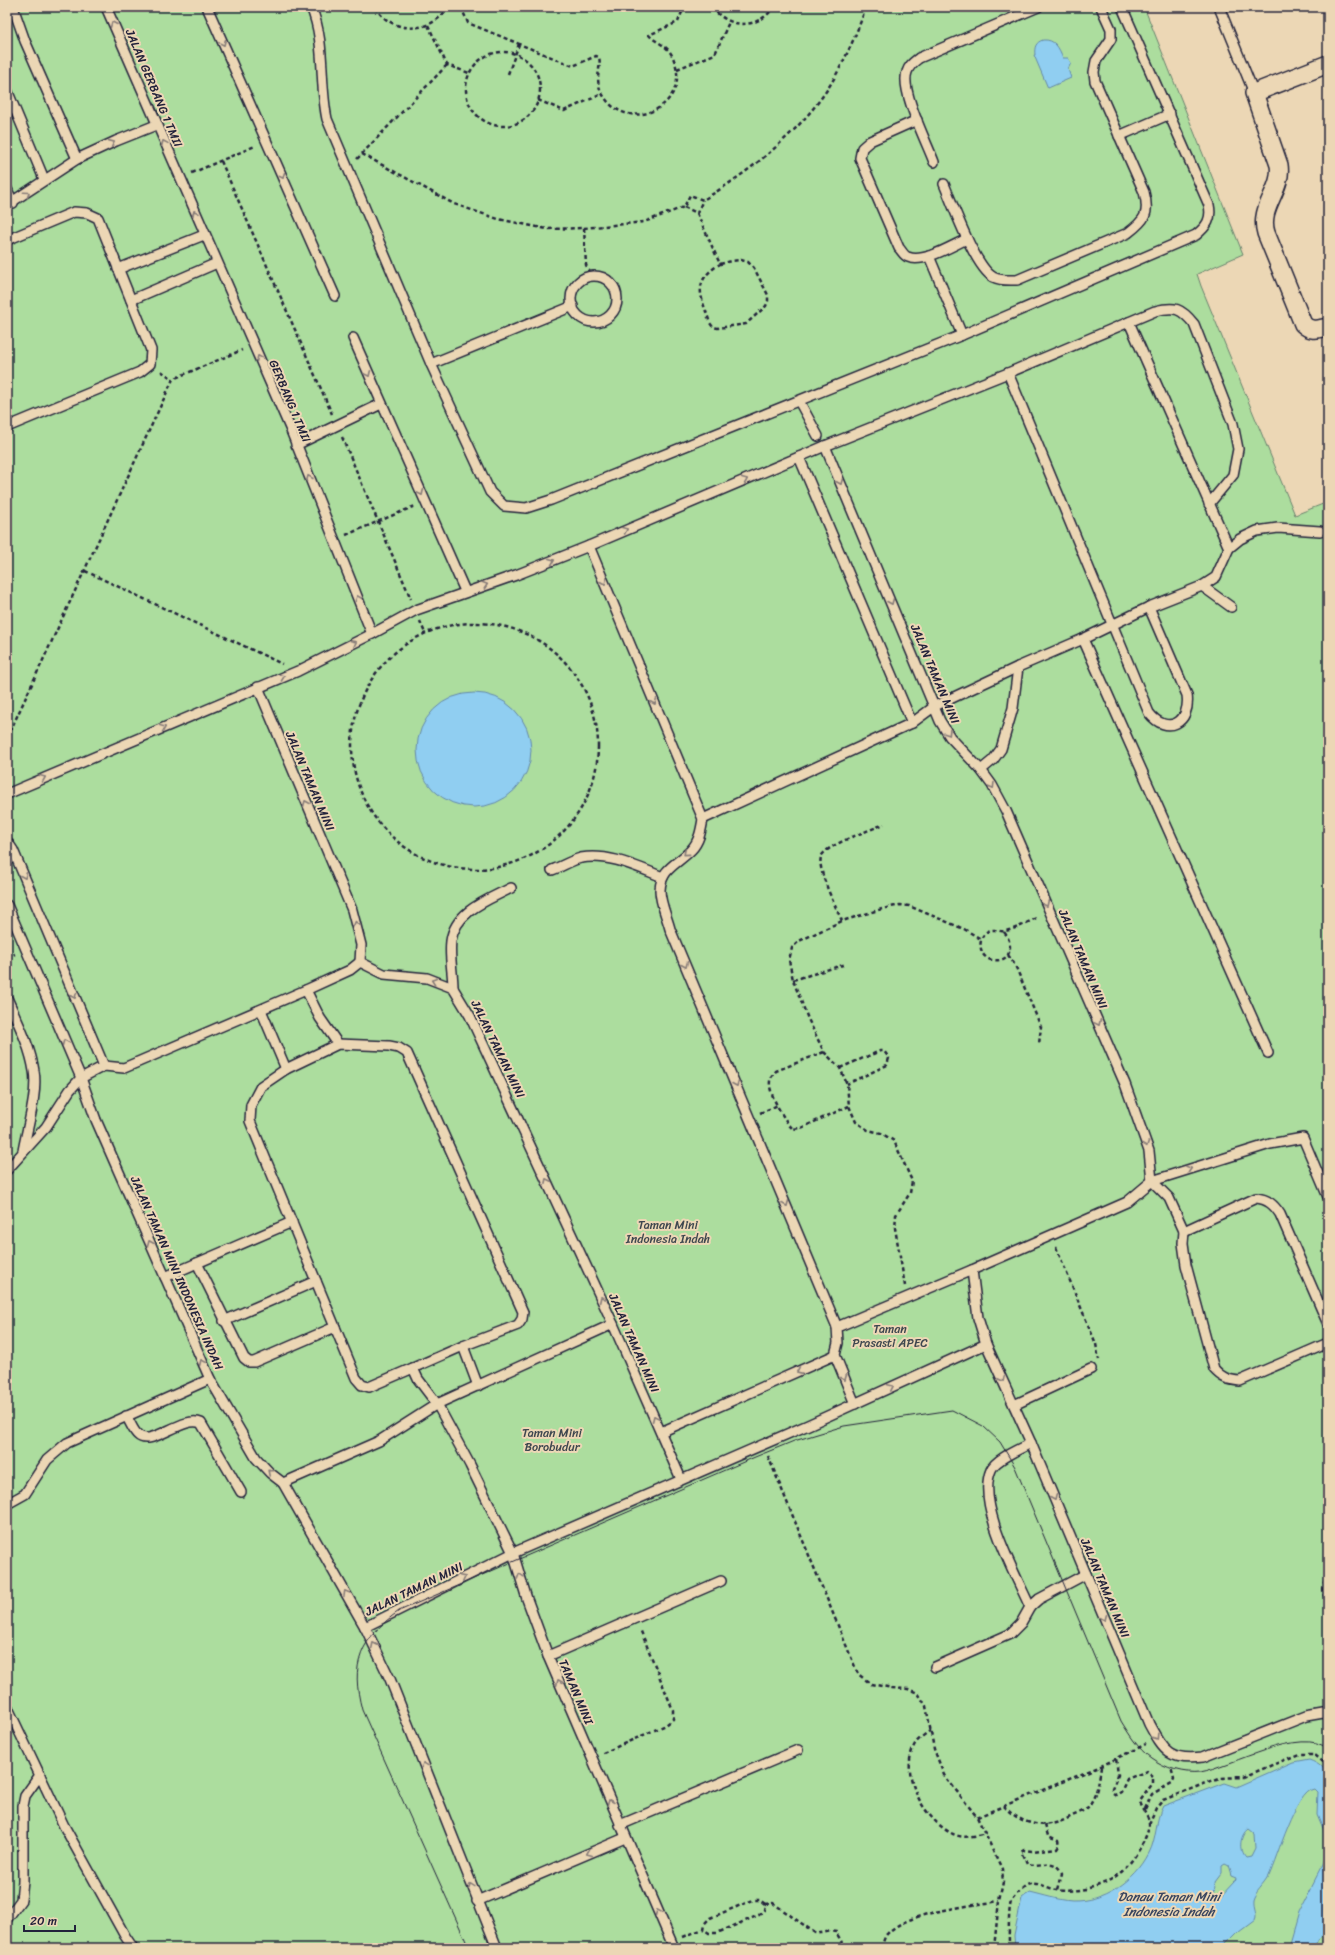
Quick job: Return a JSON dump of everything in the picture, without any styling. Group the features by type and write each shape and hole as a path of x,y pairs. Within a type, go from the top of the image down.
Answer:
{"street":[{"path":"1328,64 1254,93 1280,174 1279,183 1264,215 1263,224 1303,324 1308,329 1313,330 1328,327"}],"lane":[{"path":"13,7 25,41 77,159"},
{"name":"JALAN GERBANG 1 TMII","path":"106,7 180,179"},
{"path":"207,7 335,296"},
{"path":"311,7 316,17 320,38 323,99 327,119 431,364 490,492 504,506 526,508 551,500 962,335 1196,235 1204,229 1209,222 1209,205 1122,7"},
{"path":"934,162 905,85 906,72 911,64 926,55 1038,7"},
{"path":"944,184 967,238 984,269 992,276 1003,281 1017,280 1128,233 1140,224 1146,214 1147,204 1096,81 1094,72 1096,61 1111,39 1111,29 1101,7"},
{"path":"1219,7 1254,93"},
{"path":"7,90 44,179"},
{"path":"1119,136 1170,114"},
{"path":"917,120 870,141 862,148 860,158 899,248 906,257 914,259 928,256 967,238"},
{"path":"7,189 10,204 44,179 77,159 156,125"},
{"name":"GERBANG 1 TMII","path":"180,179 296,445 372,634"},
{"path":"7,240 74,212 87,213 98,218 151,350 150,364 140,372 7,427"},
{"path":"118,268 204,235"},
{"path":"928,256 962,335"},
{"path":"131,300 217,263"},
{"path":"590,276 606,279 612,284 617,299 612,314 606,319 590,321 577,313 573,306 573,290 583,279 590,276"},
{"path":"431,364 573,306"},
{"path":"7,794 298,671 416,610 465,591 516,575 589,546 825,446 1008,373 1155,311 1171,307 1184,312 1194,324 1233,424 1238,449 1233,475 1209,504"},
{"path":"1129,322 1229,548"},
{"path":"353,338 465,591"},
{"path":"1008,373 1149,713 1156,722 1166,726 1177,722 1185,716 1188,706 1187,695 1149,607"},
{"path":"799,401 818,436"},
{"path":"296,445 382,404"},
{"name":"JALAN TAMAN MINI","path":"825,446 935,706 950,737 981,770 992,785 1006,811 1125,1084 1149,1151 1152,1181"},
{"path":"799,457 912,723"},
{"path":"703,819 912,723 935,706 1018,667 1083,639 1149,607 1202,586 1216,577 1229,548 1240,539 1257,531 1278,528 1320,531"},
{"path":"589,546 703,819 701,832 694,846 672,865 662,877 660,890 670,928 837,1327 838,1343 835,1355 855,1404"},
{"path":"1202,586 1231,606"},
{"path":"1083,639 1268,1053"},
{"path":"981,770 993,760 1001,748 1013,708 1018,667"},
{"name":"JALAN TAMAN MINI","path":"258,687 352,910 361,945 360,962"},
{"path":"7,841 13,850 104,1066"},
{"path":"552,870 580,858 604,857 629,864 662,877"},
{"path":"7,1170 46,1127 70,1090 81,1078 104,1066 124,1068 306,990 350,970 360,962 384,974 428,978 453,988 451,941 459,922 474,907 511,888"},
{"name":"JALAN TAMAN MINI INDONESIA INDAH","path":"7,905 81,1078 96,1120 210,1379 256,1458 270,1473 284,1483 365,1627"},
{"name":"JALAN TAMAN MINI","path":"453,988 470,1016 614,1324 681,1479"},
{"path":"306,990 320,1018 338,1044"},
{"path":"7,998 28,1047 34,1072 34,1091 23,1151"},
{"path":"261,1010 286,1069"},
{"path":"338,1044 389,1046 400,1048 407,1053 523,1312 522,1319 518,1325 463,1346 369,1388 362,1385 356,1378 250,1121 251,1105 261,1086 286,1069 338,1044"},
{"path":"837,1327 1127,1202 1152,1181 1270,1144 1304,1138 1328,1197"},
{"path":"1152,1181 1169,1198 1184,1231 1182,1243 1186,1265 1214,1369 1220,1376 1225,1379 1240,1381 1328,1344"},
{"path":"1184,1231 1256,1198 1269,1202 1280,1214 1328,1324"},
{"path":"165,1276 292,1222"},
{"path":"197,1263 224,1321 244,1358 249,1362 254,1362 335,1327"},
{"name":"JALAN TAMAN MINI","path":"972,1270 978,1318 986,1344 1031,1444 1148,1724 1157,1739 1169,1754"},
{"path":"224,1321 316,1281"},
{"path":"284,1483 379,1441 437,1404 614,1324"},
{"name":"JALAN TAMAN MINI","path":"497,1948 477,1901 390,1679 365,1627 513,1553 808,1425 986,1344"},
{"path":"463,1346 478,1386"},
{"path":"661,1432 835,1355"},
{"name":"TAMAN MINI","path":"413,1368 418,1378 437,1404 470,1465 513,1553 527,1599 548,1656 625,1838 673,1945"},
{"path":"1014,1405 1092,1370"},
{"path":"7,1504 25,1494 48,1460 67,1444 210,1379"},
{"path":"126,1416 138,1435 145,1438 152,1437 190,1421 200,1423 241,1492"},
{"path":"1030,1607 994,1524 986,1489 991,1469 1002,1459 1031,1444"},
{"path":"935,1667 1010,1634 1021,1623 1030,1607 1039,1599 1086,1574"},
{"path":"548,1656 721,1581"},
{"path":"7,1706 64,1826 133,1948"},
{"path":"1169,1754 1186,1759 1203,1757 1306,1716 1324,1713 1328,1715"},
{"path":"620,1825 798,1750"},
{"path":"7,1919 21,1900 23,1881 23,1806 26,1796 40,1775"},
{"path":"477,1901 625,1838"}],"path":[{"path":"375,7 386,20 407,28 418,28 428,25 438,19 448,7"},
{"path":"460,7 468,23 573,66 596,56 598,57 597,76 602,94 607,102 623,112 632,115 650,113 659,109 672,96 677,78 677,69 670,52 664,44 649,35 678,22 684,7"},
{"path":"712,7 722,18 729,22 743,25 757,22 769,14 774,7"},
{"path":"696,213 703,200 732,182 766,157 803,120 832,83 854,40 866,7"},
{"path":"677,69 715,54 729,22"},
{"path":"428,25 447,65 469,74"},
{"path":"508,74 519,44"},
{"path":"506,52 516,54 531,65 536,72 540,90 538,100 529,115 521,121 508,125 494,125 478,116 468,101 466,82 469,74 477,62 488,54 506,52"},
{"path":"348,168 447,65"},
{"path":"538,100 564,111 602,94"},
{"path":"180,179 267,141"},
{"path":"362,154 454,204 498,219 547,230 644,222 684,207 690,195 703,200"},
{"path":"221,161 334,420"},
{"path":"684,207 696,213 720,264"},
{"path":"584,228 586,265 590,276"},
{"path":"741,260 748,262 754,268 768,296 766,306 746,324 718,328 710,323 700,293 700,287 710,270 720,264 741,260"},
{"path":"7,738 173,379 253,345"},
{"path":"341,435 379,521 425,633"},
{"path":"334,540 424,501"},
{"path":"84,571 298,671"},
{"path":"483,623 512,629 539,642 562,660 580,684 593,711 598,740 596,770 587,798 571,824 550,845 525,860 496,868 467,870 438,864 411,851 388,833 366,802 358,782 352,752 354,723 363,695 379,669 400,648 425,633 461,624 483,623"},
{"path":"842,921 820,868 821,856 828,849 884,824"},
{"path":"906,1297 896,1228 896,1215 910,1193 912,1181 894,1141 881,1133 868,1130 856,1122 849,1106 847,1084 840,1068 824,1052 808,1019 793,980 789,960 792,948 799,941 842,921 882,909 905,906 964,928 981,939"},
{"path":"1004,932 1050,912"},
{"path":"995,929 1004,932 1009,938 1011,947 1008,955 1001,960 992,960 984,956 980,948 981,939 986,932 995,929"},
{"path":"1008,955 1015,965 1041,1027 1040,1044"},
{"path":"793,980 846,964"},
{"path":"840,1068 880,1050 887,1053 889,1058 887,1065 847,1084"},
{"path":"824,1052 776,1071 771,1077 770,1087 786,1123 793,1129 801,1128 849,1106"},
{"path":"750,1118 778,1105"},
{"path":"1051,1235 1096,1344 1099,1360 1092,1370"},
{"path":"763,1444 858,1674 871,1684 908,1689 918,1693 926,1706 934,1749 944,1776 977,1817 986,1834 1002,1869 1003,1882 999,1901 994,1948"},
{"path":"1328,1574 1324,1581 1324,1599 1328,1608"},
{"path":"591,1758 666,1725 673,1719 672,1710 636,1619"},
{"path":"931,1730 915,1743 910,1756 910,1774 919,1800 933,1820 954,1835 970,1837 986,1834"},
{"path":"977,1817 1101,1766 1157,1739"},
{"path":"1145,1809 1152,1794 1172,1783 1174,1779 1169,1754"},
{"path":"1009,1948 1011,1902 1024,1886 1036,1883 1058,1890 1076,1890 1103,1883 1117,1876 1137,1853 1146,1838 1149,1824 1156,1808 1163,1800 1218,1778 1243,1777 1299,1754 1315,1754 1328,1765"},
{"path":"1116,1758 1118,1775 1112,1789 1113,1793 1116,1795 1121,1792 1127,1779 1148,1771 1152,1776 1153,1783 1140,1801 1140,1805 1145,1809 1149,1824"},
{"path":"1003,1806 1019,1820 1032,1824 1045,1825 1064,1821 1086,1808 1094,1797 1101,1766"},
{"path":"1045,1825 1048,1836 1058,1840 1059,1845 1057,1848 1032,1851 1024,1850 1021,1852 1027,1864 1033,1866 1058,1865 1062,1873 1058,1890"},
{"path":"673,1945 703,1929 704,1924 710,1918 753,1900 760,1900 765,1904 773,1903 815,1933 821,1934 831,1930 836,1932 845,1948"},
{"path":"881,1948 886,1934 898,1925 920,1916 999,1901"},
{"path":"703,1929 709,1933 717,1933 759,1916 764,1910 765,1904"},
{"path":"1320,1948 1328,1937"}],"green space":[{"name":"Taman Mini Indonesia Indah","path":"7,7 1144,7 1243,254 1197,274 1201,286 1295,515 1328,502 1328,1948 7,1948"}],"water":[{"path":"1043,40 1054,43 1063,58 1068,58 1071,63 1068,69 1071,78 1048,88 1034,55 1036,45"},
{"path":"474,693 485,694 496,698 506,703 514,710 521,718 526,728 530,739 530,761 526,772 521,782 514,790 506,797 496,802 485,806 474,807 463,806 452,802 442,797 434,790 427,782 422,772 418,761 417,750 418,739 422,728 427,718 434,710 442,703 452,698 463,694"},
{"name":"Danau Taman Mini Indonesia Indah","path":"1309,1759 1316,1762 1323,1768 1328,1777 1328,1841 1317,1815 1318,1790 1315,1787 1308,1791 1301,1799 1288,1826 1269,1876 1255,1896 1255,1920 1239,1932 1223,1948 1015,1948 1014,1936 1022,1898 1030,1892 1056,1899 1072,1901 1096,1898 1107,1894 1127,1881 1143,1863 1152,1847 1160,1811 1163,1806 1224,1783 1236,1787 1293,1762","holes":["1248,1829 1253,1833 1254,1848 1250,1856 1245,1857 1241,1851 1241,1843 1243,1835","1224,1865 1228,1867 1231,1877 1236,1879 1222,1896 1214,1896 1213,1891 1216,1888 1215,1882 1221,1874 1221,1867"]},
{"path":"1328,1846 1328,1931 1319,1939 1313,1948 1288,1948 1298,1913 1322,1866"}],"tram line":[{"path":"469,1948 362,1710 357,1679 361,1654 367,1642 386,1621 399,1611 755,1457 794,1441 844,1426 952,1410 983,1426 1000,1442 1015,1467 1121,1721 1138,1746 1151,1758 1162,1765 1175,1770 1200,1772 1213,1769 1285,1744 1302,1742 1317,1743 1328,1749"}],"park label":[{"name":"Taman Prasasti APEC","path":"890,1336"},
{"name":"Taman Mini Borobudur","path":"552,1440"}]}
